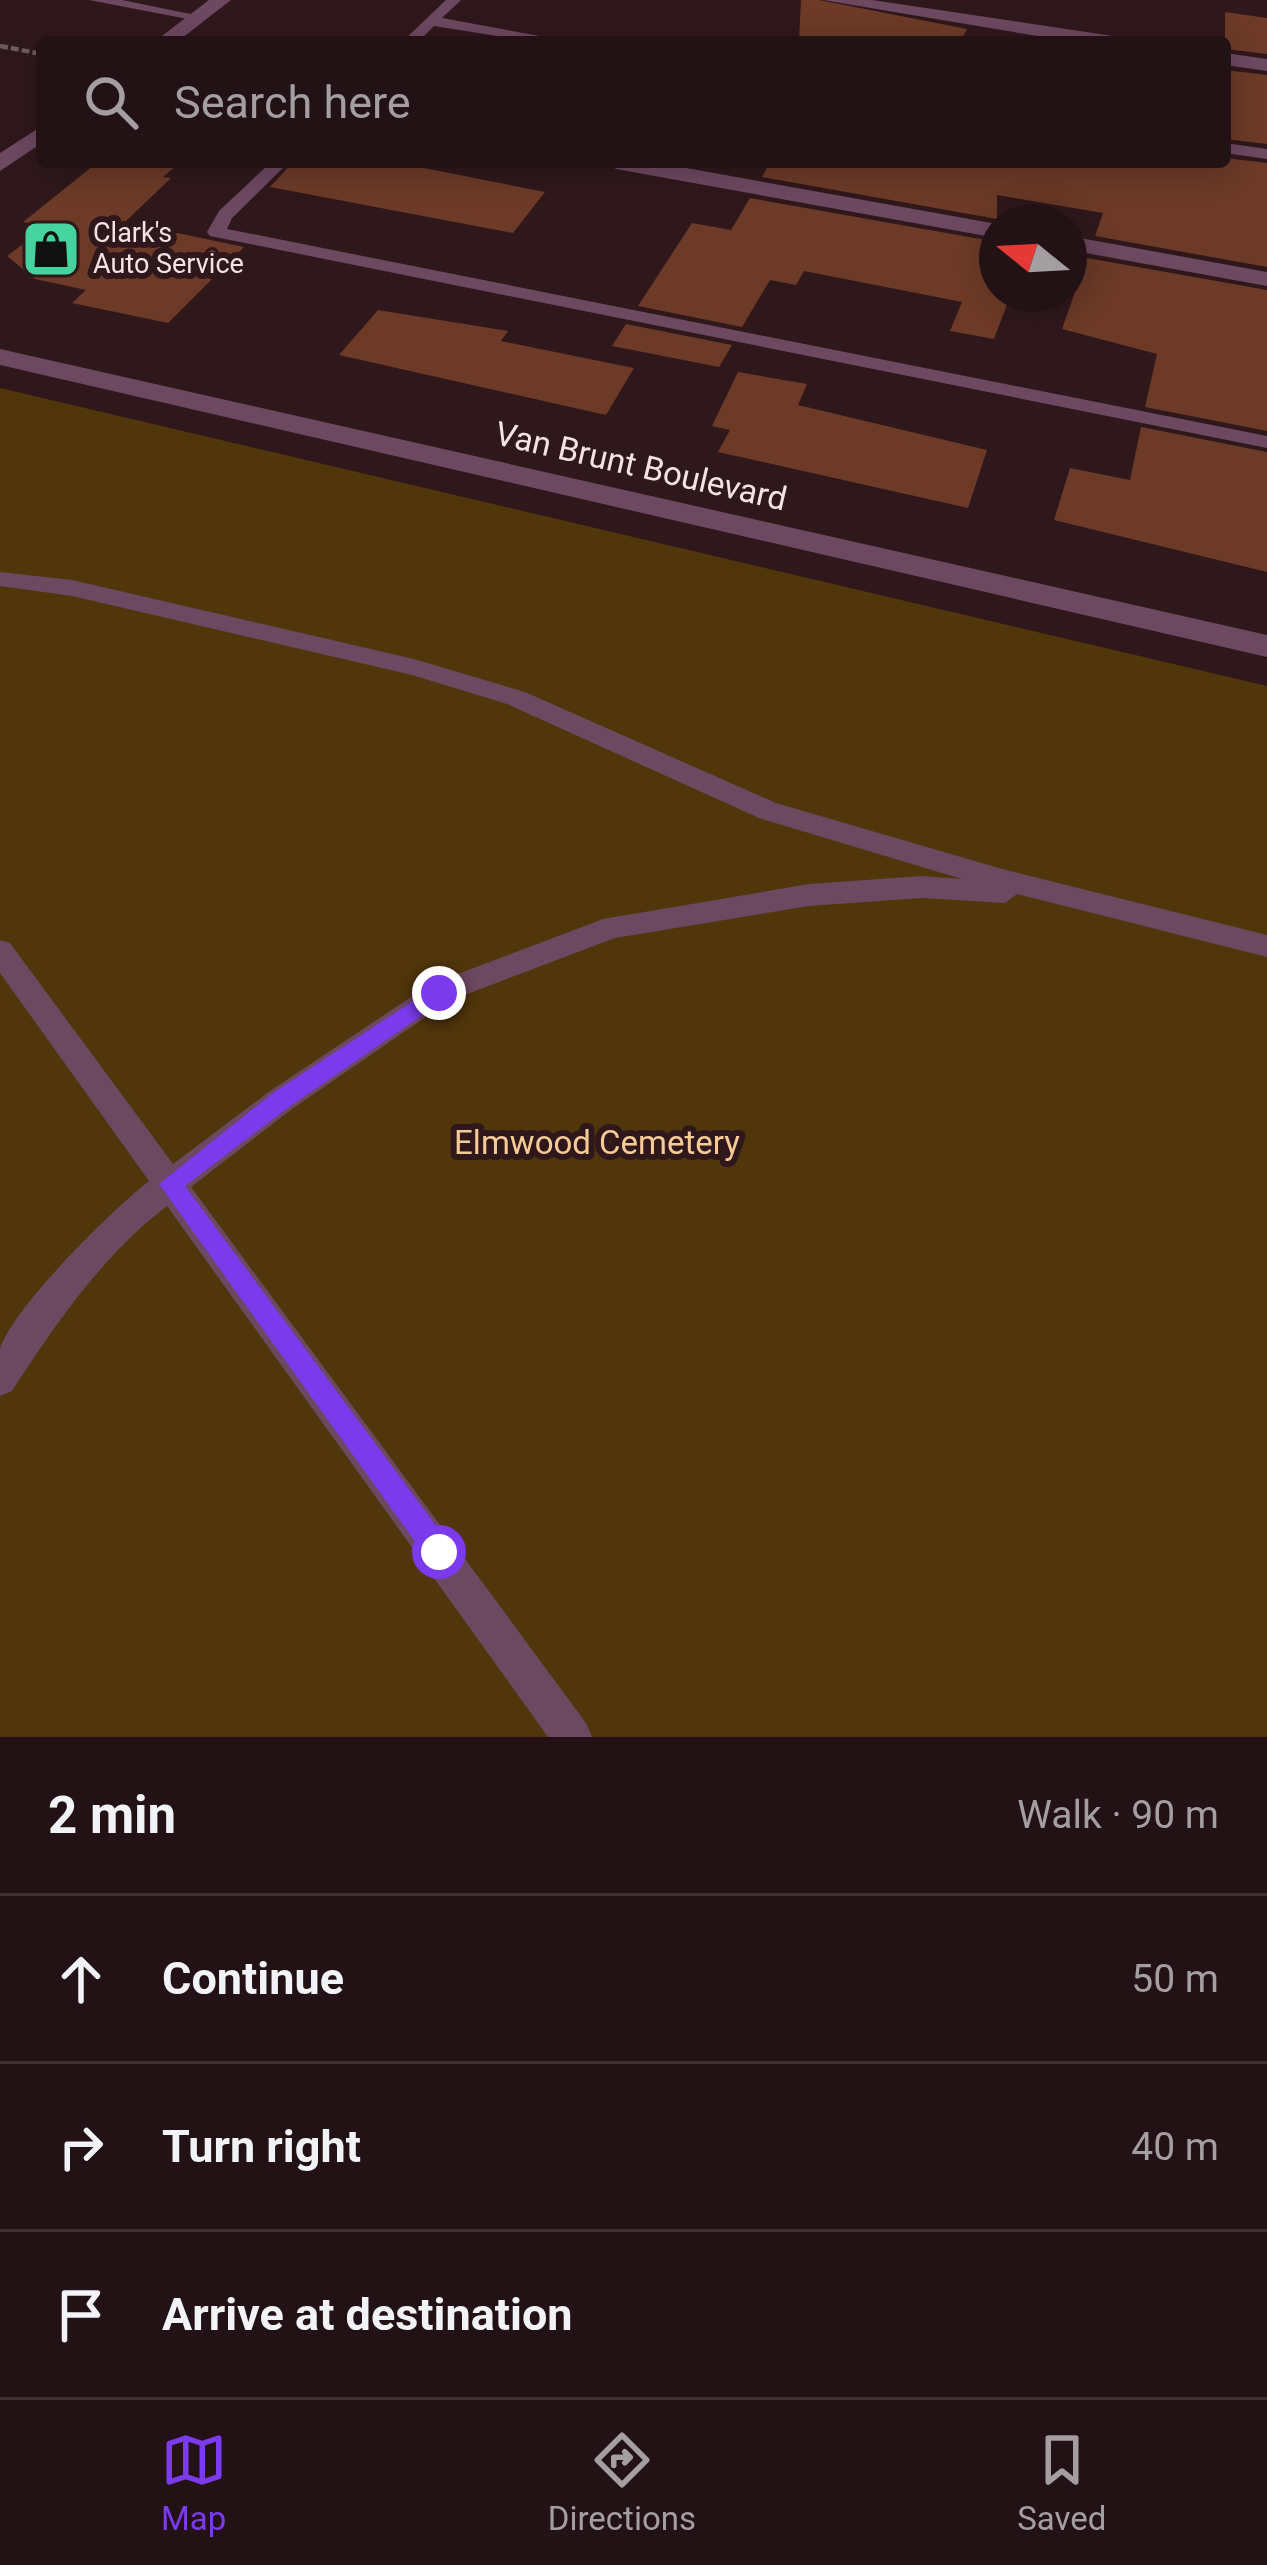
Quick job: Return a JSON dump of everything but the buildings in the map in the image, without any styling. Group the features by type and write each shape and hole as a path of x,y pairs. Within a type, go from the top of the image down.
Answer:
{"street":[{"path":"172,36 221,0"},
{"path":"833,0 1073,36"},
{"path":"1231,59 1267,65"},
{"path":"0,164 36,137"},
{"path":"650,168 979,227"},
{"path":"1087,247 1267,279"},
{"name":"Van Brunt Boulevard","path":"0,357 1267,646"}],"lane":[{"path":"96,0 198,17"},
{"path":"415,36 454,0"},
{"path":"431,21 527,36"},
{"path":"1231,149 1267,154"},
{"path":"275,168 225,215 216,232 1267,442"},
{"path":"0,579 72,588 414,667 516,698 767,811 1070,897 1267,946"},
{"path":"0,1379 45,1311 122,1220 281,1100 439,993 613,927 809,895 899,888 1070,897"},
{"path":"0,951 572,1737"}],"path":[{"path":"0,46 36,53"}],"green space":[{"name":"Elmwood Cemetery","path":"0,388 1267,686 1267,1737 0,1737"}],"place":[{"name":"Clark's Auto Service","path":"51,249"}],"route":[{"path":"439,993 281,1100 170,1184 439,1552"}]}
